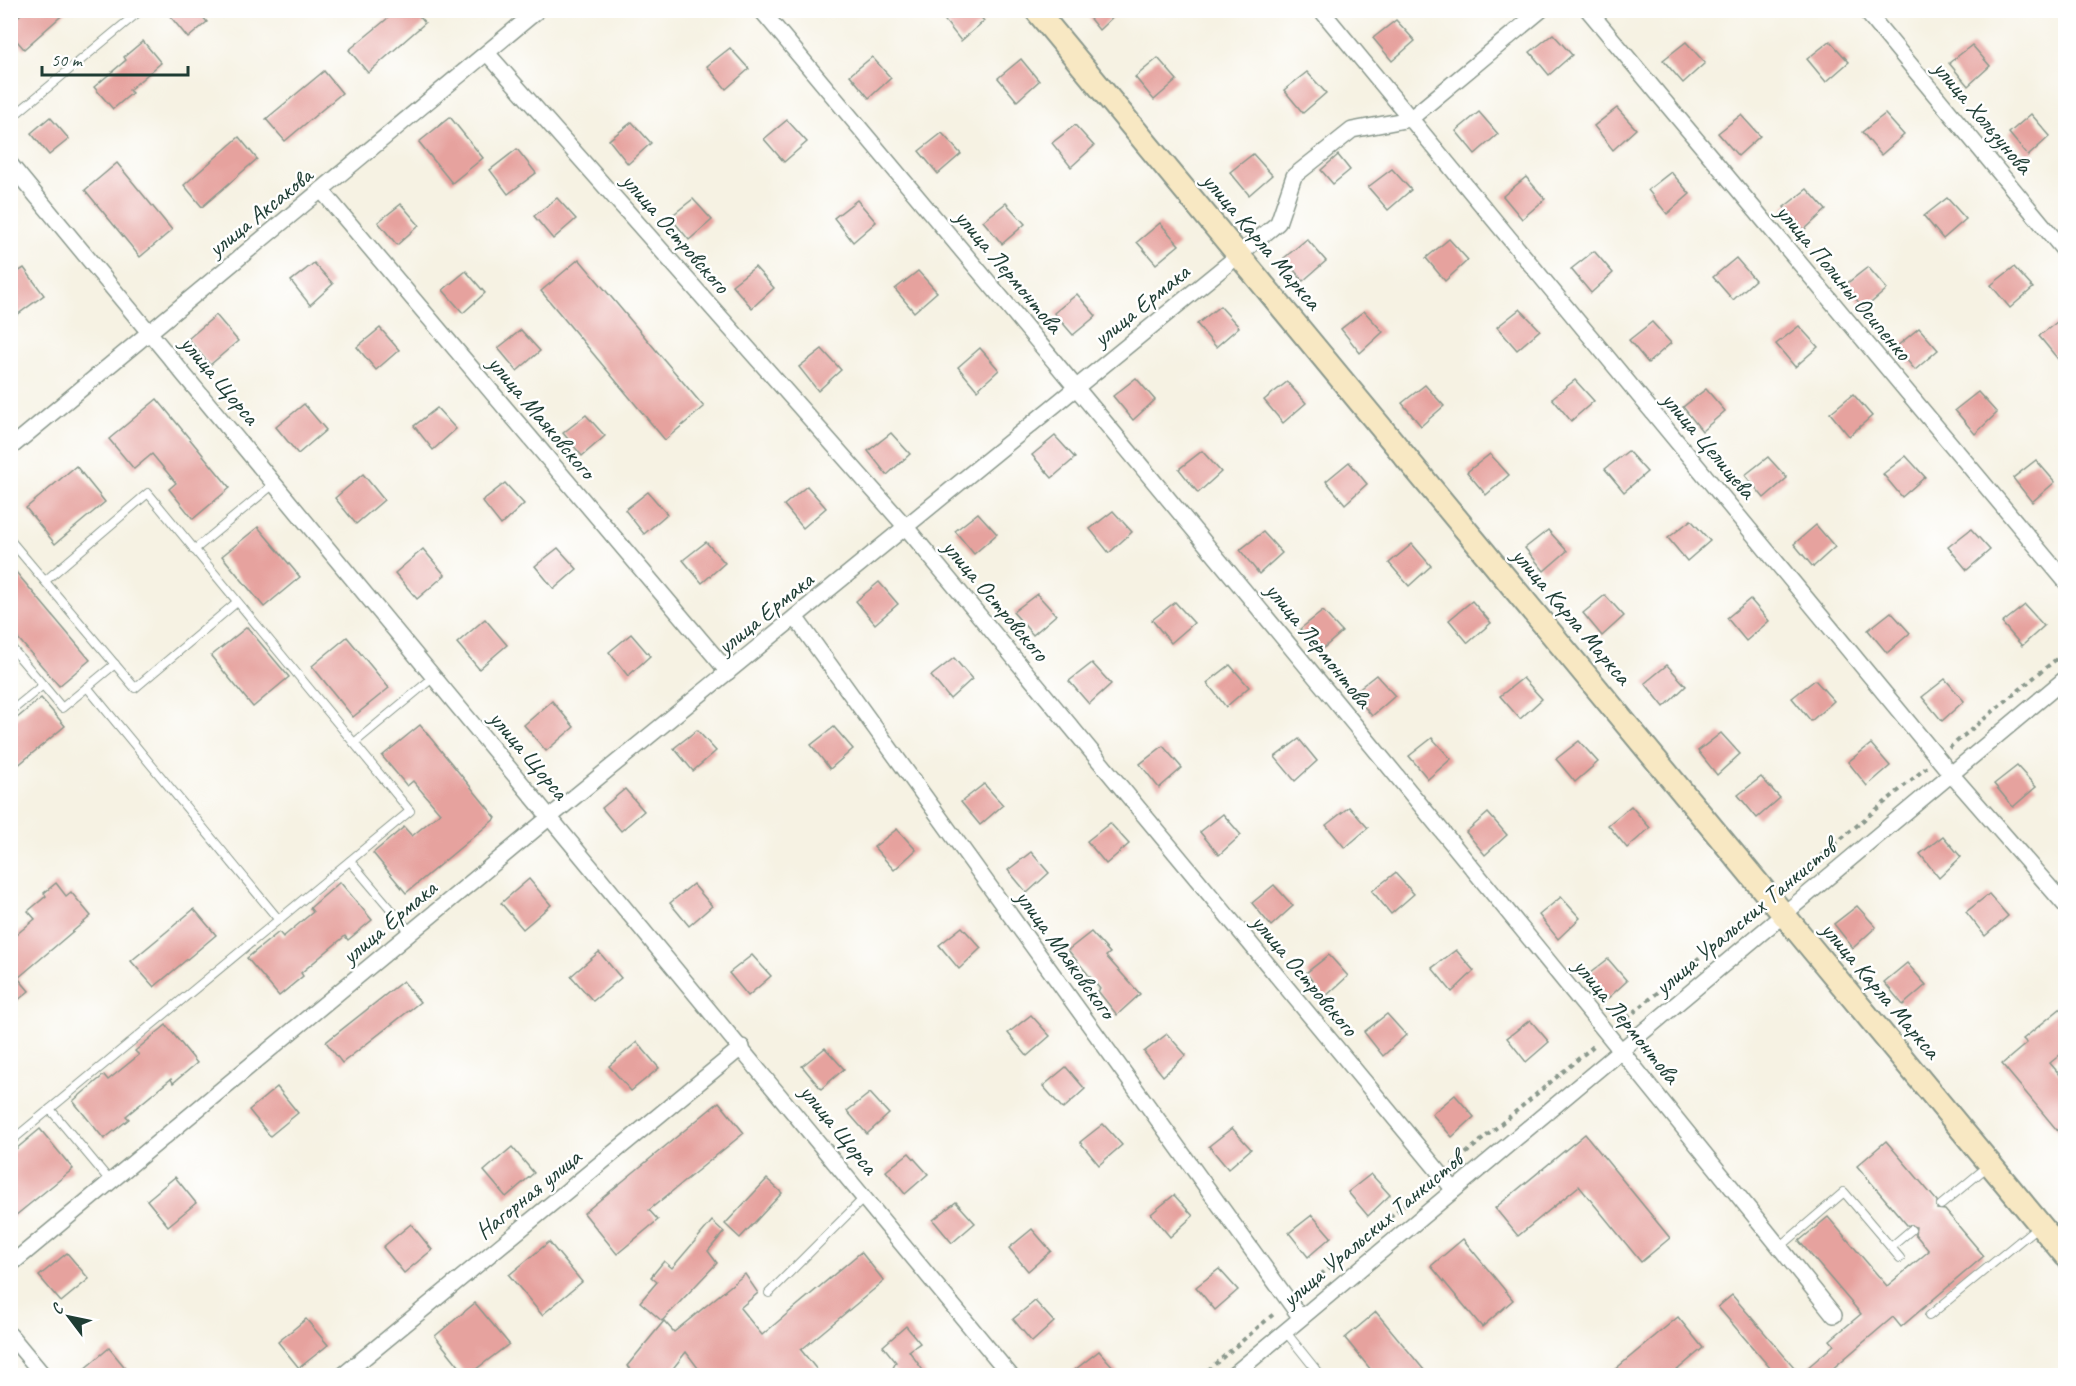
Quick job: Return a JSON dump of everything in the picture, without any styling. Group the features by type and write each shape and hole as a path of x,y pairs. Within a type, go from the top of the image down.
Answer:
{"main road":[{"name":"улица Карла Маркса","path":"1036,10 2066,1256"}],"street":[{"name":"улица Аксакова","path":"10,448 538,10"},
{"name":"улица Лермонтова","path":"761,10 1077,386 1608,1034 1834,1315"},
{"name":"улица Целищева","path":"1321,10 1951,774 2066,906"},
{"name":"улица Ермака","path":"10,1265 551,816 1278,223 1294,176 1352,129 1410,119 1541,10"},
{"name":"улица Полины Осипенко","path":"1588,10 2066,582"},
{"name":"улица Хользунова","path":"1865,10 2066,253"},
{"name":"улица Островского","path":"487,53 905,526 1454,1190"},
{"name":"улица Щорса","path":"10,164 742,1047 1011,1376"},
{"name":"улица Маяковского","path":"322,191 728,672"},
{"name":"улица Маяковского","path":"795,617 1301,1318"},
{"name":"улица Уральских Танкистов","path":"1232,1376 1621,1050 1777,906 1951,774 2066,678"},
{"name":"Нагорная улица","path":"342,1376 742,1047"},
{"path":"10,1335 44,1376"}],"lane":[{"path":"10,119 141,10"},
{"path":"194,550 275,483"},
{"path":"10,1142 410,811 148,494 45,580"},
{"path":"10,540 135,688 237,602"},
{"path":"10,646 62,708 115,664"},
{"path":"354,743 435,676"},
{"path":"10,712 43,685"},
{"path":"87,687 279,920"},
{"path":"351,861 411,933"},
{"path":"50,1109 111,1182"},
{"path":"1941,1205 1990,1165"},
{"path":"1780,1247 1844,1192 1900,1258"},
{"path":"769,1293 865,1197"},
{"path":"1929,1317 2040,1225"},
{"path":"1891,1247 1911,1230"},
{"path":"1285,1331 1321,1376"}],"path":[{"path":"1201,1376 1608,1034 1777,906 1938,758 2066,651"}],"building":[{"path":"26,10 68,10 24,49 10,33 10,23"},
{"path":"165,10 197,10 207,22 188,38"},
{"path":"382,10 414,10 425,23 368,73 349,50 388,18"},
{"path":"951,10 975,10 984,21 961,41 942,17"},
{"path":"1083,10 1120,10 1099,30"},
{"path":"1396,20 1415,41 1392,61 1373,38"},
{"path":"1553,34 1572,55 1549,75 1530,52"},
{"path":"143,41 161,63 129,90 132,93 113,109 94,87 126,60 124,57"},
{"path":"1830,41 1849,62 1826,82 1807,59"},
{"path":"1686,42 1705,63 1683,83 1663,60"},
{"path":"1972,45 1990,66 1968,86 1949,63"},
{"path":"730,48 749,69 726,89 707,66"},
{"path":"872,57 891,78 869,98 850,75"},
{"path":"1158,58 1177,80 1154,100 1135,77"},
{"path":"1021,59 1039,81 1017,101 998,78"},
{"path":"324,71 342,93 285,141 266,119"},
{"path":"1307,72 1326,93 1303,113 1284,90"},
{"path":"1617,108 1636,129 1613,150 1594,126"},
{"path":"1479,112 1498,134 1475,154 1456,131"},
{"path":"1885,114 1904,135 1881,155 1862,132"},
{"path":"2031,114 2050,136 2028,156 2009,133"},
{"path":"1741,115 1760,136 1738,156 1718,133"},
{"path":"50,117 69,139 49,155 31,133"},
{"path":"450,117 483,158 452,183 419,142"},
{"path":"787,120 807,142 784,162 764,139"},
{"path":"632,122 651,143 628,164 609,140"},
{"path":"1075,125 1094,146 1071,167 1052,143"},
{"path":"942,133 961,154 938,174 919,151"},
{"path":"239,137 257,159 202,207 184,185"},
{"path":"517,149 536,173 508,194 490,170"},
{"path":"1253,154 1272,175 1249,195 1230,172"},
{"path":"1338,155 1350,170 1333,184 1321,170"},
{"path":"117,163 172,230 140,257 85,190"},
{"path":"1392,169 1411,190 1388,210 1368,187"},
{"path":"1671,172 1690,194 1667,214 1648,190"},
{"path":"1526,177 1545,199 1522,219 1503,196"},
{"path":"1807,189 1826,210 1804,230 1784,207"},
{"path":"557,198 576,219 553,239 534,216"},
{"path":"1947,198 1966,219 1943,239 1924,216"},
{"path":"693,199 712,220 689,240 670,217"},
{"path":"857,200 876,222 853,242 834,218"},
{"path":"1006,203 1025,224 1002,244 983,221"},
{"path":"401,204 419,225 397,245 378,222"},
{"path":"1160,223 1179,245 1156,264 1137,242"},
{"path":"1307,239 1326,261 1303,281 1284,258"},
{"path":"1449,239 1468,260 1445,281 1426,258"},
{"path":"1594,251 1613,273 1591,293 1571,269"},
{"path":"1736,258 1755,280 1733,300 1713,277"},
{"path":"579,259 704,407 665,440 541,291"},
{"path":"314,263 333,284 310,305 291,281"},
{"path":"755,267 774,288 752,308 732,285"},
{"path":"1868,267 1887,289 1864,309 1845,285"},
{"path":"2014,267 2033,288 2010,308 1991,285"},
{"path":"24,268 44,295 10,320 10,277"},
{"path":"466,271 485,293 463,313 443,290"},
{"path":"918,271 937,292 914,312 895,289"},
{"path":"1077,294 1096,316 1073,335 1054,313"},
{"path":"1220,306 1239,327 1216,347 1197,324"},
{"path":"1520,309 1540,330 1517,350 1497,327"},
{"path":"1364,311 1383,332 1360,353 1341,329"},
{"path":"216,315 238,341 210,365 188,339"},
{"path":"2066,315 2066,369 2039,336"},
{"path":"1652,322 1671,343 1648,363 1629,340"},
{"path":"1799,326 1818,347 1795,367 1776,344"},
{"path":"380,328 399,350 376,370 357,347"},
{"path":"1919,328 1938,350 1915,370 1896,347"},
{"path":"521,330 540,351 517,371 498,348"},
{"path":"980,348 999,370 977,390 958,367"},
{"path":"822,349 841,370 818,391 799,367"},
{"path":"1136,378 1155,400 1133,420 1113,396"},
{"path":"1575,380 1594,401 1571,421 1552,398"},
{"path":"1287,382 1306,403 1283,423 1264,400"},
{"path":"1425,385 1444,406 1421,426 1402,403"},
{"path":"1706,389 1725,411 1702,431 1683,407"},
{"path":"1978,392 1997,413 1975,434 1955,410"},
{"path":"1853,394 1872,416 1849,436 1830,413"},
{"path":"157,399 230,488 193,519 169,489 176,483 152,454 134,469 109,439"},
{"path":"304,404 326,430 298,454 276,427"},
{"path":"437,408 456,429 433,450 414,426"},
{"path":"586,415 605,436 582,456 563,433"},
{"path":"891,433 910,454 887,475 868,451"},
{"path":"1055,436 1075,458 1052,478 1032,455"},
{"path":"1202,451 1221,472 1198,493 1179,469"},
{"path":"1628,451 1647,472 1624,492 1605,469"},
{"path":"1490,454 1509,475 1486,495 1467,472"},
{"path":"1906,456 1925,477 1902,497 1883,474"},
{"path":"1768,457 1787,478 1764,498 1745,475"},
{"path":"2036,460 2055,482 2032,502 2013,478"},
{"path":"1349,462 1367,484 1345,504 1326,481"},
{"path":"76,466 105,502 55,544 26,508"},
{"path":"363,474 384,500 356,524 335,498"},
{"path":"505,483 524,504 501,525 482,501"},
{"path":"807,486 826,508 803,528 784,505"},
{"path":"648,492 667,514 644,534 625,510"},
{"path":"1113,511 1132,532 1109,553 1090,529"},
{"path":"978,513 997,534 974,554 955,531"},
{"path":"1691,520 1710,541 1687,561 1668,538"},
{"path":"1816,525 1835,547 1813,567 1794,544"},
{"path":"258,527 300,577 264,607 222,556"},
{"path":"1971,529 1990,550 1967,570 1948,547"},
{"path":"1548,530 1567,551 1544,571 1525,548"},
{"path":"1263,532 1282,553 1259,574 1240,550"},
{"path":"706,542 725,563 702,583 683,560"},
{"path":"1412,544 1431,566 1409,586 1389,563"},
{"path":"558,548 577,569 554,589 535,566"},
{"path":"423,549 445,575 417,599 395,573"},
{"path":"10,565 90,660 59,686 10,629"},
{"path":"879,582 898,604 875,624 856,601"},
{"path":"1037,594 1056,615 1033,635 1013,612"},
{"path":"1605,595 1624,616 1602,636 1583,613"},
{"path":"1750,599 1769,621 1746,641 1727,618"},
{"path":"1472,601 1491,623 1468,643 1449,620"},
{"path":"1175,602 1194,623 1171,643 1152,620"},
{"path":"2025,605 2044,626 2022,646 2002,623"},
{"path":"1323,611 1342,632 1319,652 1300,629"},
{"path":"1891,612 1910,633 1887,653 1868,630"},
{"path":"485,619 507,645 479,669 457,643"},
{"path":"247,627 289,677 253,707 211,656"},
{"path":"631,634 650,656 628,676 609,652"},
{"path":"347,637 389,688 353,717 312,666"},
{"path":"954,658 972,679 950,699 931,676"},
{"path":"1092,663 1111,684 1089,704 1069,681"},
{"path":"1230,665 1249,687 1226,707 1207,683"},
{"path":"1667,665 1686,686 1664,707 1645,683"},
{"path":"1376,675 1395,696 1372,716 1353,693"},
{"path":"1523,678 1542,699 1520,719 1500,696"},
{"path":"1945,679 1964,701 1942,721 1922,697"},
{"path":"1815,680 1834,701 1811,721 1792,698"},
{"path":"41,698 65,726 10,772 10,724"},
{"path":"552,701 574,727 546,751 524,725"},
{"path":"420,725 496,818 406,893 373,853 404,827 412,836 440,813 413,781 407,786 382,756"},
{"path":"834,727 853,749 830,769 811,745"},
{"path":"697,730 716,751 693,771 674,748"},
{"path":"1721,733 1740,754 1717,775 1698,751"},
{"path":"1432,738 1451,759 1428,779 1409,756"},
{"path":"1299,739 1317,761 1295,781 1275,757"},
{"path":"1579,741 1598,762 1575,782 1556,759"},
{"path":"1871,744 1890,766 1867,786 1848,762"},
{"path":"1163,746 1182,768 1159,788 1140,764"},
{"path":"2017,766 2036,787 2013,807 1994,784"},
{"path":"1761,777 1780,798 1757,818 1738,795"},
{"path":"984,784 1003,805 980,825 961,802"},
{"path":"625,789 644,811 621,831 602,808"},
{"path":"1631,806 1650,828 1627,848 1608,825"},
{"path":"1349,807 1368,828 1345,848 1326,825"},
{"path":"1488,813 1507,835 1485,855 1466,832"},
{"path":"1223,814 1241,835 1219,855 1200,832"},
{"path":"1110,823 1129,844 1106,864 1087,841"},
{"path":"897,829 916,850 894,870 874,847"},
{"path":"1943,836 1961,857 1939,878 1920,854"},
{"path":"1031,852 1049,873 1027,893 1008,870"},
{"path":"1395,873 1414,894 1391,914 1372,891"},
{"path":"529,879 551,905 523,929 501,903"},
{"path":"340,882 372,920 348,940 345,936 301,973 303,976 279,996 247,958 279,932 283,937 313,912 310,908"},
{"path":"56,883 66,896 71,892 91,916 18,978 29,991 10,1007 10,940 35,919 28,911 46,896 44,893"},
{"path":"693,884 712,906 689,926 670,903"},
{"path":"1274,885 1293,906 1271,926 1252,903"},
{"path":"1989,894 2008,916 1985,936 1966,912"},
{"path":"1561,897 1580,918 1558,939 1539,915"},
{"path":"1857,906 1876,927 1853,948 1834,924"},
{"path":"194,909 216,935 154,987 131,961"},
{"path":"962,927 981,948 959,969 939,945"},
{"path":"1091,932 1110,953 1106,956 1140,994 1117,1015 1098,991 1100,989 1068,950"},
{"path":"1456,950 1474,971 1452,992 1432,968"},
{"path":"599,952 621,978 593,1001 571,976"},
{"path":"752,955 771,976 748,996 729,973"},
{"path":"1329,955 1348,976 1325,997 1306,973"},
{"path":"1608,959 1627,981 1605,1001 1585,977"},
{"path":"1907,963 1926,985 1903,1005 1884,982"},
{"path":"403,981 420,1002 342,1063 326,1042"},
{"path":"2066,1004 2066,1050 2050,1063 2066,1082 2066,1141 2002,1064 2027,1043 2023,1039"},
{"path":"1387,1014 1406,1035 1383,1056 1364,1032"},
{"path":"1031,1015 1050,1036 1027,1056 1008,1033"},
{"path":"1530,1020 1549,1042 1526,1062 1507,1038"},
{"path":"166,1025 197,1063 173,1083 171,1079 126,1116 129,1119 104,1139 73,1101 104,1075 108,1080 139,1055 135,1051"},
{"path":"1167,1034 1186,1055 1163,1076 1144,1052"},
{"path":"637,1042 659,1068 631,1091 609,1066"},
{"path":"825,1048 844,1069 821,1089 802,1066"},
{"path":"1066,1067 1085,1089 1063,1109 1043,1086"},
{"path":"277,1087 298,1113 270,1136 249,1110"},
{"path":"870,1093 889,1114 867,1134 847,1111"},
{"path":"1455,1095 1474,1117 1452,1137 1432,1114"},
{"path":"719,1102 744,1133 649,1210 658,1220 617,1254 584,1213"},
{"path":"1103,1124 1122,1145 1099,1165 1080,1142"},
{"path":"1232,1128 1251,1149 1228,1169 1209,1146"},
{"path":"40,1129 73,1169 10,1220 10,1154"},
{"path":"1585,1134 1670,1238 1641,1262 1579,1186 1518,1236 1495,1208"},
{"path":"1886,1141 1937,1201 1937,1209 1945,1210 1984,1256 1901,1327 1893,1317 1824,1376 1777,1376 1718,1307 1732,1295 1800,1374 1834,1345 1830,1340 1861,1314 1799,1241 1828,1217 1887,1286 1929,1251 1915,1234 1916,1227 1907,1225 1857,1166"},
{"path":"512,1147 534,1173 506,1197 484,1171"},
{"path":"909,1153 928,1174 905,1194 886,1171"},
{"path":"1371,1174 1390,1195 1368,1216 1348,1192"},
{"path":"175,1177 196,1203 168,1226 147,1200"},
{"path":"767,1179 782,1193 740,1238 725,1224"},
{"path":"1174,1195 1193,1216 1170,1237 1151,1214"},
{"path":"956,1202 975,1223 952,1243 933,1220"},
{"path":"1312,1215 1331,1237 1308,1257 1289,1233"},
{"path":"712,1221 724,1232 708,1251 717,1263 662,1321 640,1302 657,1282 651,1277 664,1261 672,1268"},
{"path":"411,1224 432,1250 404,1273 383,1247"},
{"path":"1032,1229 1051,1251 1028,1271 1009,1248"},
{"path":"1463,1239 1513,1300 1482,1327 1431,1266"},
{"path":"549,1242 582,1282 542,1315 509,1275"},
{"path":"861,1252 884,1281 801,1350 822,1376 704,1376 686,1352 667,1376 638,1376 627,1366 664,1321 674,1332 745,1274 758,1293 740,1308 762,1335"},
{"path":"67,1253 89,1279 61,1302 39,1276"},
{"path":"1219,1269 1238,1290 1215,1310 1196,1287"},
{"path":"1035,1301 1054,1322 1032,1342 1013,1319"},
{"path":"475,1303 509,1344 467,1376 435,1336"},
{"path":"1376,1312 1429,1376 1376,1376 1345,1338"},
{"path":"1678,1317 1703,1348 1670,1376 1607,1376"},
{"path":"306,1319 328,1345 299,1368 278,1342"},
{"path":"906,1326 920,1343 909,1351 927,1376 899,1376 893,1368 896,1362 883,1346"},
{"path":"109,1348 132,1376 76,1376"},
{"path":"1099,1351 1121,1376 1067,1376"}]}
